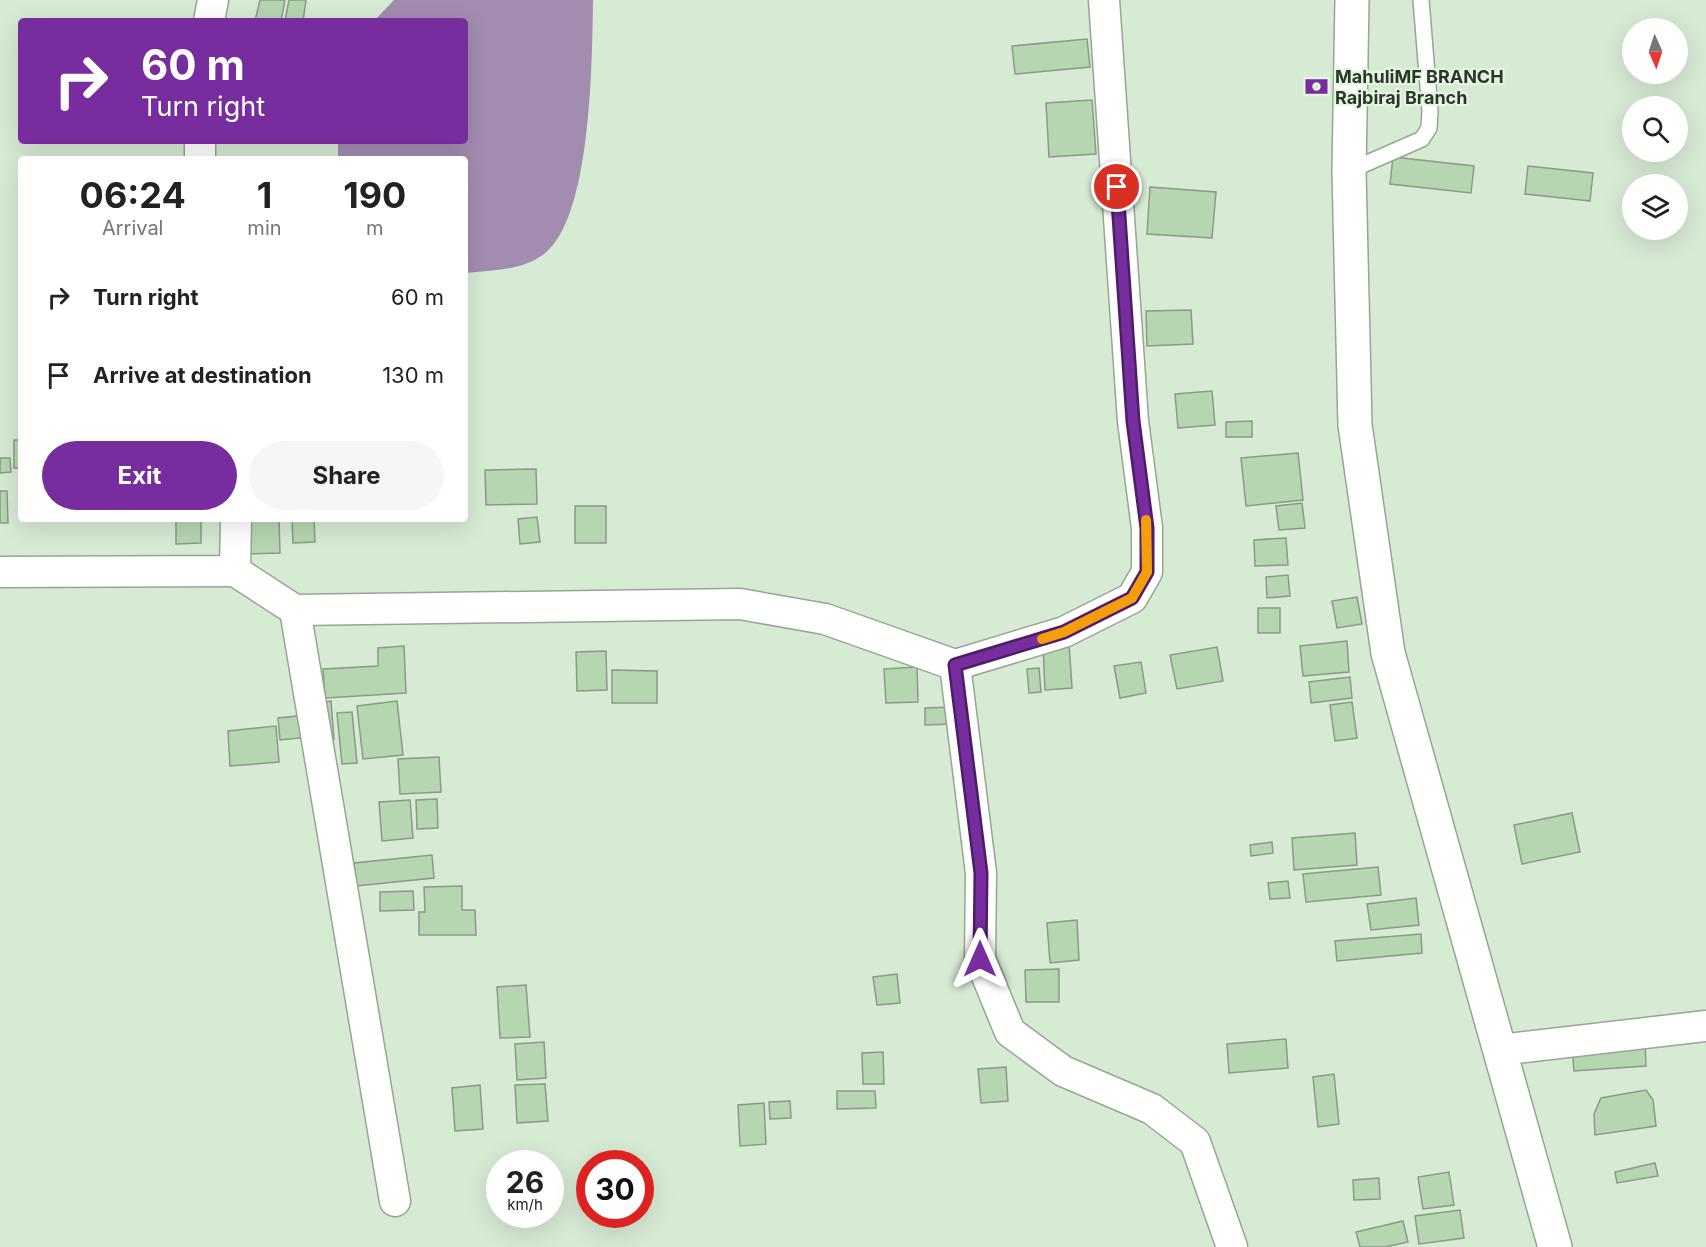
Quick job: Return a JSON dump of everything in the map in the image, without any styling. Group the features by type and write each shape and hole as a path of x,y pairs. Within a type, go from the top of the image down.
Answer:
{"main road":[{"path":"1352,0 1349,171 1355,425 1388,653 1555,1247"}],"street":[{"path":"210,18 213,0"},
{"path":"0,572 235,571 295,610 740,604 825,619 955,665 1064,632 1132,598 1147,572 1147,528 1133,421 1104,0"},
{"path":"235,571 236,522"},
{"path":"295,610 395,1201"},
{"path":"955,665 981,873 980,959 1010,1032 1063,1071 1152,1109 1195,1142 1232,1247"},
{"path":"1500,1050 1706,1026"}],"lane":[{"path":"1349,171 1422,139 1429,128 1430,111 1421,0"}],"shaded area":[{"path":"394,0 593,0 590,97 580,173 572,207 560,235 544,254 516,267 468,273 468,156 338,156 338,144 468,144 468,18 377,18"}],"building":[{"path":"260,0 285,0 282,18 256,18"},
{"path":"289,0 306,0 303,18 286,18"},
{"path":"1087,39 1090,67 1015,74 1012,46"},
{"path":"1092,100 1096,154 1049,157 1046,103"},
{"path":"1393,157 1474,166 1471,193 1390,184"},
{"path":"1528,166 1593,173 1590,201 1525,194"},
{"path":"1150,187 1216,192 1212,238 1147,234"},
{"path":"1191,310 1193,344 1147,346 1146,311"},
{"path":"1212,391 1215,425 1178,428 1175,394"},
{"path":"1252,421 1252,437 1226,437 1226,422"},
{"path":"14,440 18,440 18,468 14,468"},
{"path":"1298,453 1303,500 1246,506 1241,458"},
{"path":"0,458 10,458 11,472 0,473"},
{"path":"536,469 537,504 486,505 485,470"},
{"path":"0,491 7,491 8,523 0,523"},
{"path":"1302,503 1305,528 1279,530 1276,506"},
{"path":"575,506 606,506 606,543 575,543"},
{"path":"537,517 540,542 520,544 518,519"},
{"path":"176,522 201,522 201,543 176,544"},
{"path":"245,522 279,522 280,553 245,554"},
{"path":"292,522 314,522 315,542 293,543"},
{"path":"1286,538 1288,565 1255,566 1254,540"},
{"path":"1288,575 1290,596 1267,598 1266,577"},
{"path":"1357,597 1362,624 1337,628 1332,601"},
{"path":"1258,608 1280,608 1280,633 1258,633"},
{"path":"1347,641 1349,672 1303,676 1300,646"},
{"path":"1069,643 1072,688 1045,690 1043,645"},
{"path":"404,646 406,693 325,698 323,669 378,666 378,648"},
{"path":"1217,647 1223,681 1177,689 1170,655"},
{"path":"606,651 607,690 577,691 576,652"},
{"path":"1141,662 1146,693 1120,698 1114,666"},
{"path":"917,667 918,702 886,703 884,669"},
{"path":"1039,668 1041,692 1029,693 1027,669"},
{"path":"612,670 657,671 657,703 612,703"},
{"path":"1350,677 1352,698 1311,703 1309,682"},
{"path":"331,701 334,739 321,740 318,703"},
{"path":"397,701 403,755 363,759 357,706"},
{"path":"1352,702 1357,738 1335,741 1330,705"},
{"path":"952,707 953,724 925,725 925,708"},
{"path":"352,712 357,763 342,764 337,713"},
{"path":"306,715 309,737 280,740 278,718"},
{"path":"276,726 279,762 230,766 228,731"},
{"path":"439,757 441,792 400,794 398,759"},
{"path":"437,799 438,828 417,829 416,800"},
{"path":"410,800 413,838 382,841 379,802"},
{"path":"1572,813 1580,852 1522,864 1514,825"},
{"path":"1355,833 1357,865 1294,870 1292,838"},
{"path":"1272,842 1273,853 1251,856 1250,845"},
{"path":"432,855 434,878 356,886 354,863"},
{"path":"1378,867 1381,895 1306,902 1303,874"},
{"path":"1288,881 1290,898 1270,899 1268,883"},
{"path":"462,886 462,910 475,910 476,935 419,935 419,912 425,912 424,887"},
{"path":"413,891 414,910 380,911 380,892"},
{"path":"1416,898 1419,925 1371,930 1367,904"},
{"path":"1077,920 1079,960 1050,963 1047,923"},
{"path":"1421,934 1422,953 1337,961 1335,941"},
{"path":"1059,969 1059,1002 1026,1002 1025,970"},
{"path":"897,974 900,1003 877,1005 873,977"},
{"path":"526,985 530,1037 500,1038 497,987"},
{"path":"1286,1039 1288,1068 1229,1073 1227,1044"},
{"path":"1645,1041 1646,1066 1574,1071 1572,1047"},
{"path":"544,1042 546,1078 517,1080 515,1044"},
{"path":"883,1052 884,1084 863,1084 862,1053"},
{"path":"1006,1067 1008,1101 981,1103 978,1069"},
{"path":"1334,1074 1339,1124 1318,1127 1313,1077"},
{"path":"545,1084 548,1121 517,1123 515,1085"},
{"path":"480,1085 483,1129 455,1131 452,1088"},
{"path":"1646,1090 1653,1100 1656,1126 1595,1135 1594,1114 1601,1098"},
{"path":"837,1091 875,1091 876,1108 837,1109"},
{"path":"790,1101 791,1118 770,1119 769,1102"},
{"path":"764,1103 766,1144 740,1146 738,1105"},
{"path":"1655,1163 1658,1176 1617,1183 1615,1172"},
{"path":"1449,1172 1454,1205 1423,1209 1418,1177"},
{"path":"1379,1178 1380,1199 1354,1200 1353,1180"},
{"path":"1460,1210 1464,1238 1419,1244 1415,1216"},
{"path":"1403,1221 1408,1242 1385,1247 1360,1247 1356,1232"}],"slow traffic":[{"path":"1042,639 1064,632 1132,598 1147,572 1146,520"}],"place":[{"name":"MahuliMF BRANCH Rajbiraj Branch","path":"1317,86"}],"route":[{"path":"980,959 981,873 955,665 1064,632 1132,598 1147,572 1147,528 1133,421 1117,187"}]}
